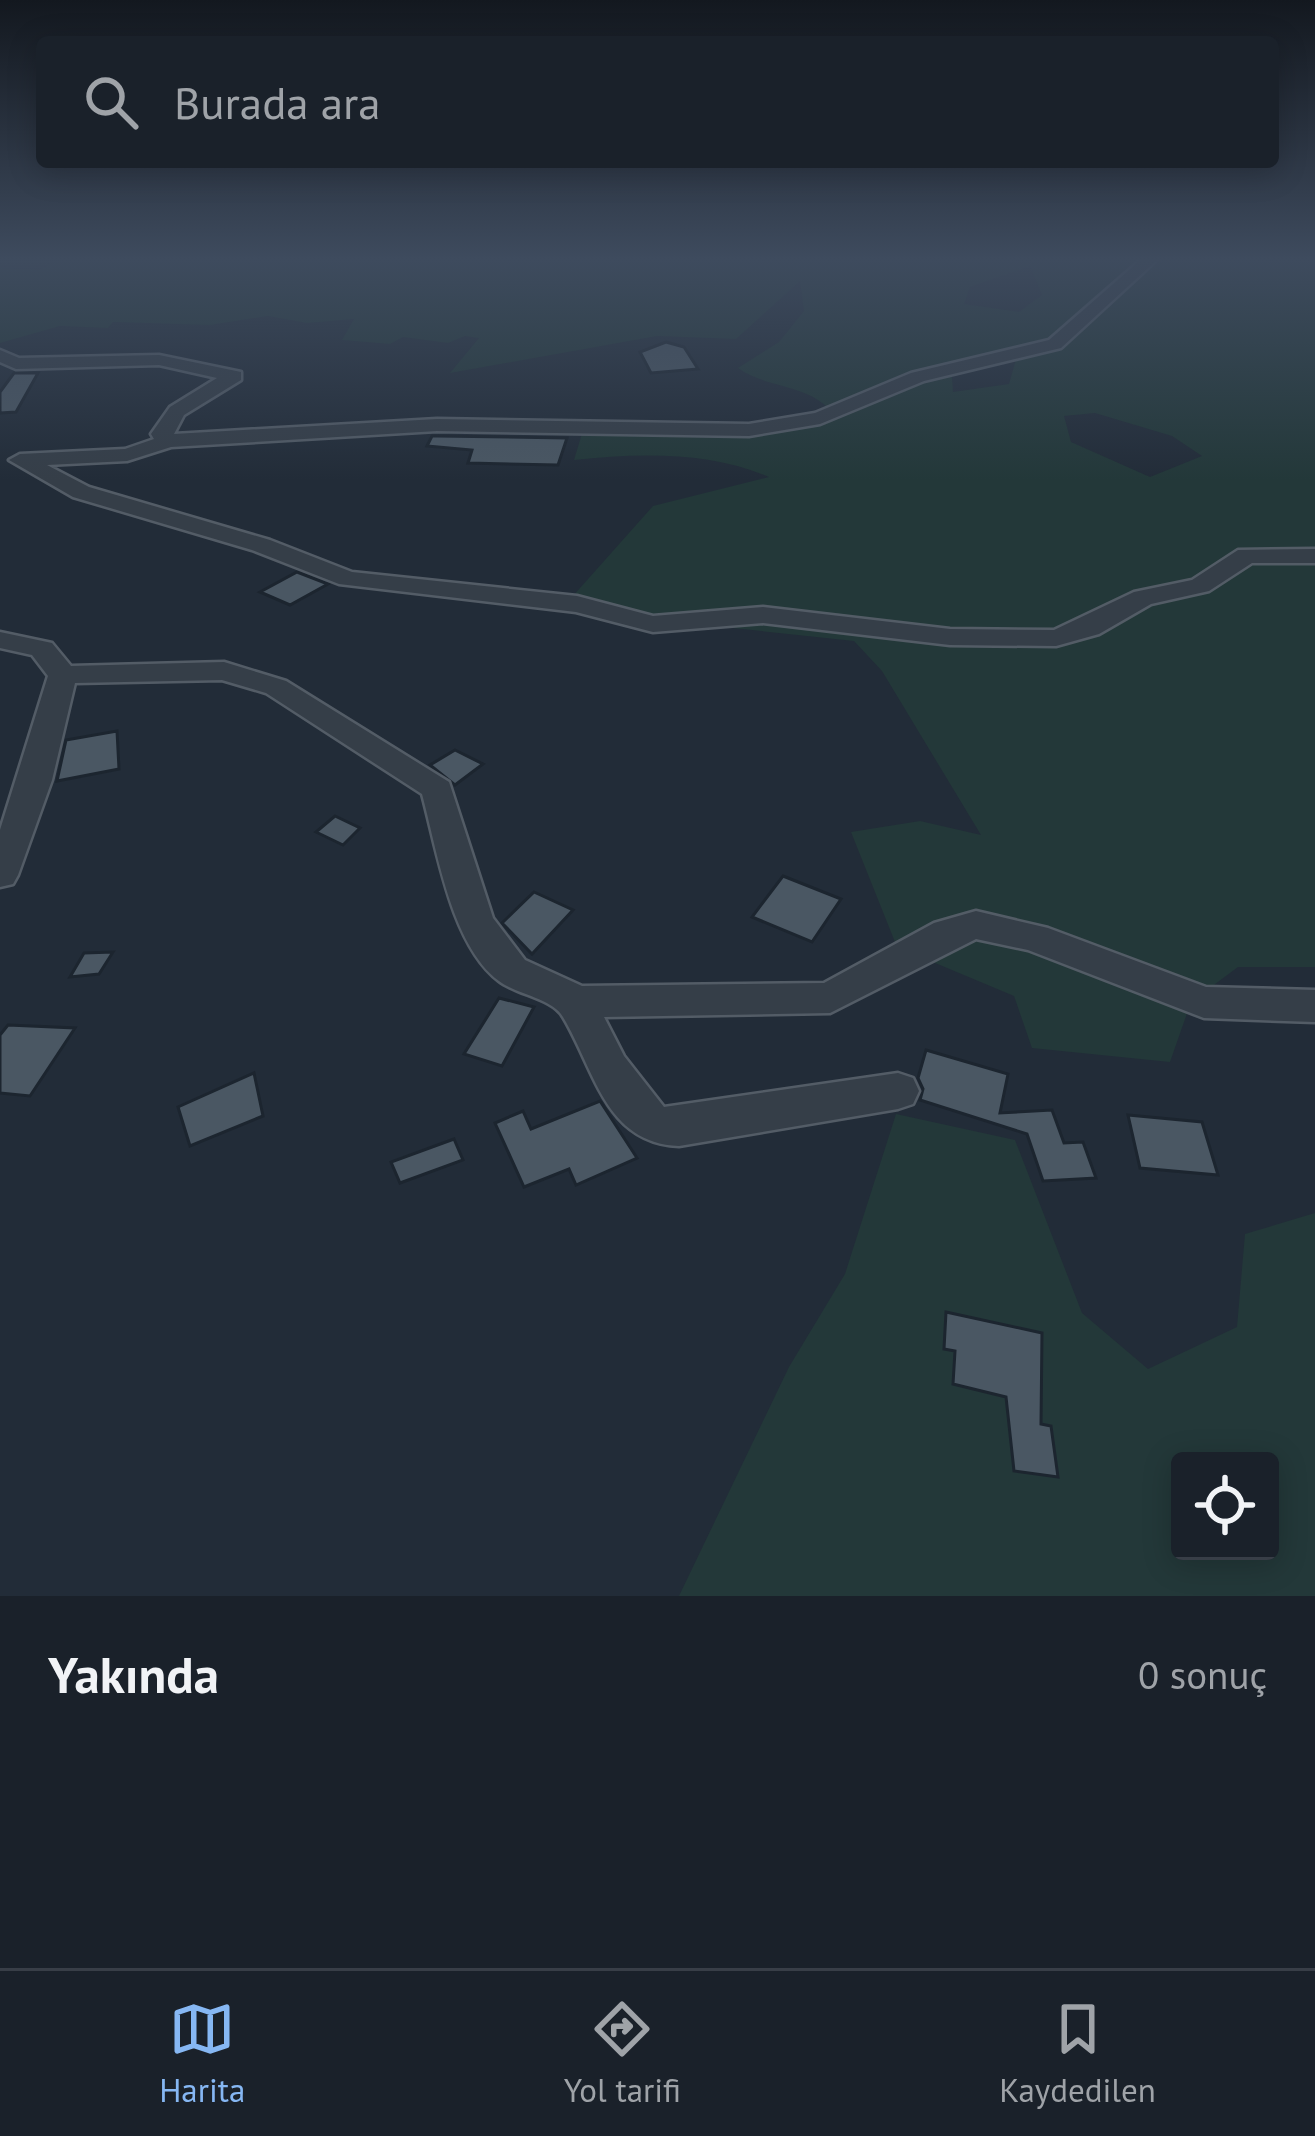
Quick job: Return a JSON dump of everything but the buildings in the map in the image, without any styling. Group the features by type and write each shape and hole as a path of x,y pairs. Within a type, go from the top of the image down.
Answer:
{"street":[{"path":"11,460 127,455 169,441 437,425 749,430 820,418 918,377 1055,344 1069,331"},
{"path":"0,355 16,364 159,360 234,376 177,411 161,434 169,441"},
{"path":"11,460 81,492 261,545 348,579 577,604 652,624 763,615 950,637 1056,638 1089,628 1143,598 1200,586 1247,555 1315,556"},
{"path":"0,640 42,649 63,675"},
{"path":"63,675 224,671 276,687 437,789 476,922 511,970 578,1002 830,998 947,933 976,926 1035,938 1204,1002 1315,1006"},
{"path":"0,874 36,780 63,675"},
{"path":"578,1002 593,1045 625,1095 653,1126 679,1127 898,1091"}],"green space":[{"path":"0,331 41,331 0,343"},
{"path":"347,331 744,331 736,339 657,336 450,373 479,338 465,336 448,343 403,337 390,344 342,340"},
{"path":"787,331 1315,331 1315,967 1238,967 1191,1002 1170,1062 1032,1048 1014,996 897,947 851,832 920,821 981,835 882,671 854,641 630,617 572,597 653,506 769,477 698,458 574,460 583,430 741,425 829,409 809,395 738,368","holes":["1018,352 1009,384 953,392 951,362","1095,413 1172,436 1202,456 1150,477 1071,442 1064,416"]},
{"path":"896,1114 1015,1140 1082,1313 1148,1369 1237,1327 1245,1234 1315,1213 1315,1596 679,1596 789,1367 845,1274"}]}
